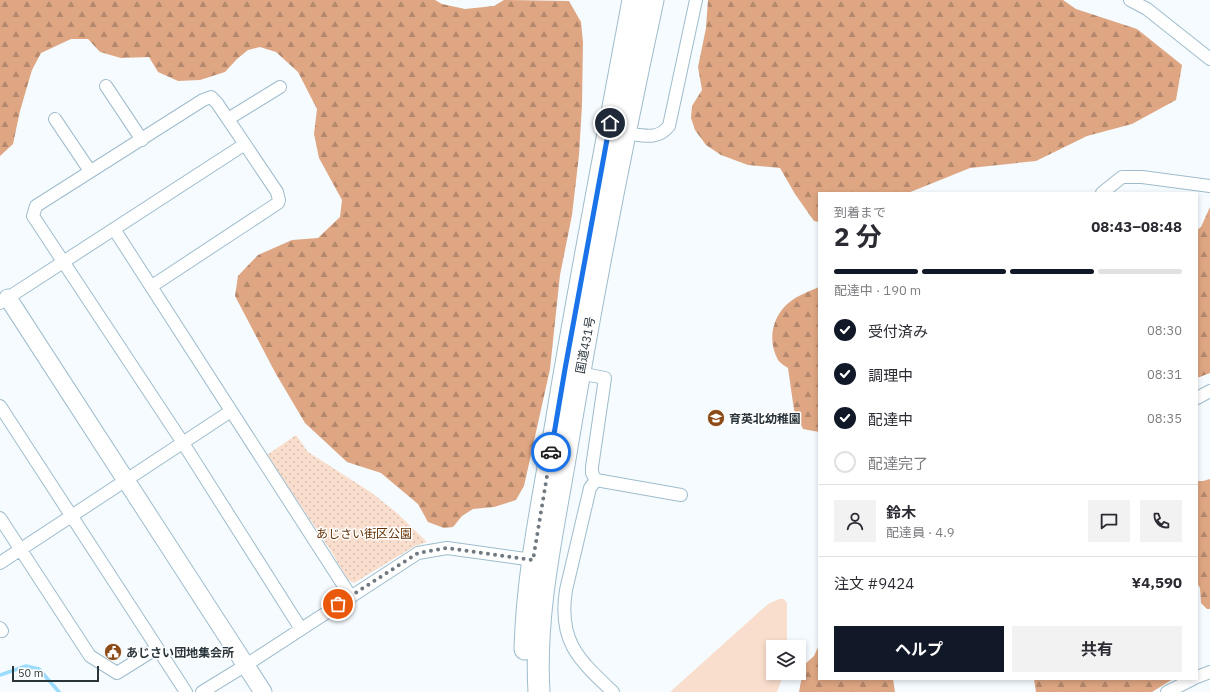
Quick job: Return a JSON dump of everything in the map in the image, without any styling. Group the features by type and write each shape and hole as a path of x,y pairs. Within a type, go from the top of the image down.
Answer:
{"highway":[{"name":"国道431号","path":"525,692 526,616 533,560 566,361 633,0"},
{"name":"国道431号","path":"539,692 538,666 540,618 548,562 580,374 625,132 653,0"}],"street":[{"path":"625,132 652,136 664,132 669,126 696,0"},
{"path":"1130,0 1146,9 1210,59"},
{"path":"106,86 142,140"},
{"path":"228,119 280,87"},
{"path":"152,286 278,203 279,200 277,192 214,99 211,98 207,98 36,206 33,216 183,443 301,628"},
{"path":"55,119 90,171"},
{"path":"245,144 4,301 126,480 263,692"},
{"path":"1103,192 1122,178 1142,177 1210,186"},
{"path":"114,229 351,596"},
{"path":"580,374 605,378 592,468 592,473 596,480"},
{"path":"1198,398 1210,392"},
{"path":"0,406 186,692"},
{"path":"0,562 231,411"},
{"path":"596,480 680,495"},
{"path":"596,480 590,488 563,603 564,616 568,638 579,659 613,692"},
{"path":"0,518 90,656 116,673 157,648"},
{"path":"202,692 418,553 447,548 533,560"},
{"path":"1198,677 1210,672"},
{"path":"1168,692 1191,680"}],"green space":[{"path":"0,0 435,0 442,4 465,9 494,6 504,0 569,1 581,22 583,42 582,105 579,155 572,215 560,275 550,369 524,486 516,500 494,507 473,509 462,516 453,527 444,528 428,522 418,504 381,473 347,462 305,423 276,374 235,296 238,276 258,255 292,240 318,238 340,217 342,200 319,158 314,134 317,109 298,72 276,52 260,47 248,50 225,72 200,80 178,81 158,72 149,57 121,58 100,52 88,39 71,39 41,53 32,70 20,111 13,144 0,156"},
{"path":"708,0 1063,0 1076,9 1137,29 1182,65 1176,100 1132,124 1087,136 1036,161 970,168 910,192 818,192 818,222 814,221 795,194 780,168 748,165 721,155 706,145 695,130 691,118 692,106 702,90 698,67 706,28"},
{"path":"1210,207 1210,373 1198,378 1198,229 1201,227"},
{"path":"818,287 818,432 803,429 794,410 788,368 778,360 773,344 773,328 779,313 797,297"},
{"name":"あじさい街区公園","path":"296,435 308,452 372,493 398,514 427,542 415,546 354,583 348,580 331,551 267,455"},
{"path":"1210,479 1210,609 1207,609 1201,603 1200,588 1198,585 1198,481"},
{"path":"779,599 784,599 787,603 787,640 766,640 766,680 781,680 777,692 670,692 768,604"},
{"path":"818,647 818,680 893,680 895,692 799,692 801,680 806,680 806,663 814,656"},
{"path":"1034,680 1171,680 1152,692 1036,692"}],"waterway":[{"path":"0,675 26,666 39,669 59,692"}],"way so far":[{"path":"338,604 418,553 447,548 533,560 551,452"}],"place":[{"name":"育英北幼稚園","path":"716,418"},
{"name":"あじさい団地集会所","path":"113,652"}],"route":[{"path":"551,452 610,123"}]}
